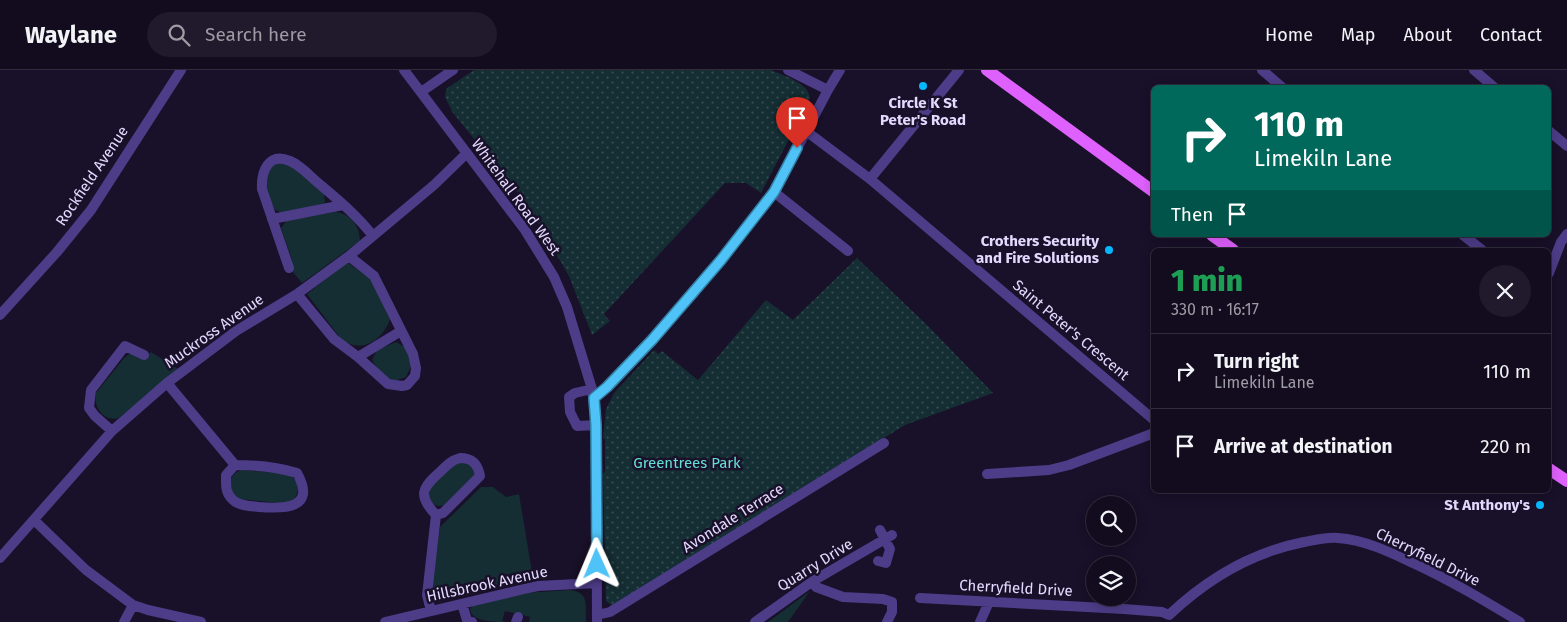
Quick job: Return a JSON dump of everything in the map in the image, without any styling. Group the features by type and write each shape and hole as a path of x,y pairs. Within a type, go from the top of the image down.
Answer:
{"main road":[{"path":"986,70 1151,190"},
{"path":"1215,237 1231,248"},
{"path":"1551,469 1567,481"}],"street":[{"name":"Rockfield Avenue","path":"0,316 91,210 180,70"},
{"name":"Whitehall Road West","path":"404,70 525,230 554,276 567,307 593,394 596,425 597,618"},
{"path":"422,92 453,70"},
{"path":"788,70 828,90"},
{"path":"596,425 577,426 570,412 569,397 575,393 593,394 607,387 693,294 774,192 840,70"},
{"path":"870,179 959,70"},
{"path":"1262,70 1280,85"},
{"path":"1474,70 1492,85"},
{"name":"Saint Peter's Crescent","path":"806,131 870,179 1151,417"},
{"path":"1551,133 1567,146"},
{"name":"Muckross Avenue","path":"0,558 112,431 166,382 236,331 297,294 349,256 434,185 467,153"},
{"path":"289,268 262,189 261,176 266,165 275,160 290,161 343,205 373,236"},
{"path":"774,192 848,251"},
{"path":"272,219 343,205"},
{"path":"1551,268 1561,242 1567,234"},
{"path":"1466,237 1479,248"},
{"path":"297,294 334,339 358,357 388,384 407,385 415,376 416,368 413,354 374,276 349,256"},
{"path":"358,357 401,330"},
{"path":"112,431 89,408 91,390 125,346 144,355"},
{"path":"166,382 235,465 284,469 297,473 303,484 302,496 292,507 281,509 245,505 233,501 226,490 226,475 235,465"},
{"path":"987,474 1049,470 1069,465 1151,434"},
{"name":"Avondale Terrace","path":"597,618 610,612 884,443"},
{"path":"432,611 427,594 436,515 424,499 426,484 454,459 468,458 475,462 479,468 480,476 444,513 436,515"},
{"path":"34,520 86,570 133,605 202,622"},
{"name":"Quarry Drive","path":"755,622 813,581 886,535 890,549 886,563 878,561"},
{"name":"Cherryfield Drive","path":"920,598 1162,612 1167,618 1197,591 1222,573 1258,556 1291,545 1337,538 1359,541 1387,550 1443,577 1520,622"},
{"path":"813,581 816,587 843,597 883,599 892,602 892,612 887,622"},
{"name":"Hillsbrook Avenue","path":"385,622 538,586 597,583"},
{"path":"980,622 989,602"},
{"path":"462,604 467,620 472,622"},
{"path":"124,622 133,605"}],"green space":[{"path":"474,70 771,70 801,84 809,93 810,99 761,193 746,183 725,183 604,314 610,321 592,335 569,276 527,204 453,113 445,97 446,89"},
{"path":"281,163 293,167 324,194 325,202 283,213 275,210 267,193 265,176 274,165"},
{"path":"335,212 345,215 353,221 360,235 360,241 302,283 292,271 292,260 281,228 287,220"},
{"name":"Greentrees Park","path":"857,258 927,325 993,393 905,425 619,602 611,605 606,601 603,474 605,471 605,439 603,438 606,409 614,393 654,350 658,354 662,351 698,380 766,300 793,320"},
{"path":"347,262 373,281 390,319 387,327 377,339 363,345 356,346 341,339 307,294"},
{"path":"396,342 405,347 412,364 406,377 395,381 382,373 372,360 377,350"},
{"path":"133,351 144,357 151,352 178,369 119,418 108,418 98,408 95,398 96,393 124,358"},
{"path":"464,462 475,469 475,475 444,505 434,505 428,497 432,484 455,463"},
{"path":"241,470 289,474 296,481 297,493 288,504 240,499 233,493 231,478"},
{"path":"481,487 493,487 506,497 519,494 532,572 521,581 439,602 431,600 440,527"},
{"path":"571,590 584,597 586,622 529,622 530,617 505,611 502,621 505,622 490,621 474,617 470,609 473,605 524,593"},
{"path":"810,591 788,622 768,622"}],"place":[{"name":"Circle K St Peter's Road","path":"923,86"},
{"name":"Crothers Security and Fire Solutions","path":"1109,250"},
{"name":"St Anthony's","path":"1540,505"}],"route":[{"path":"597,564 596,425 594,398 652,340 721,260 774,192 797,148"}]}
